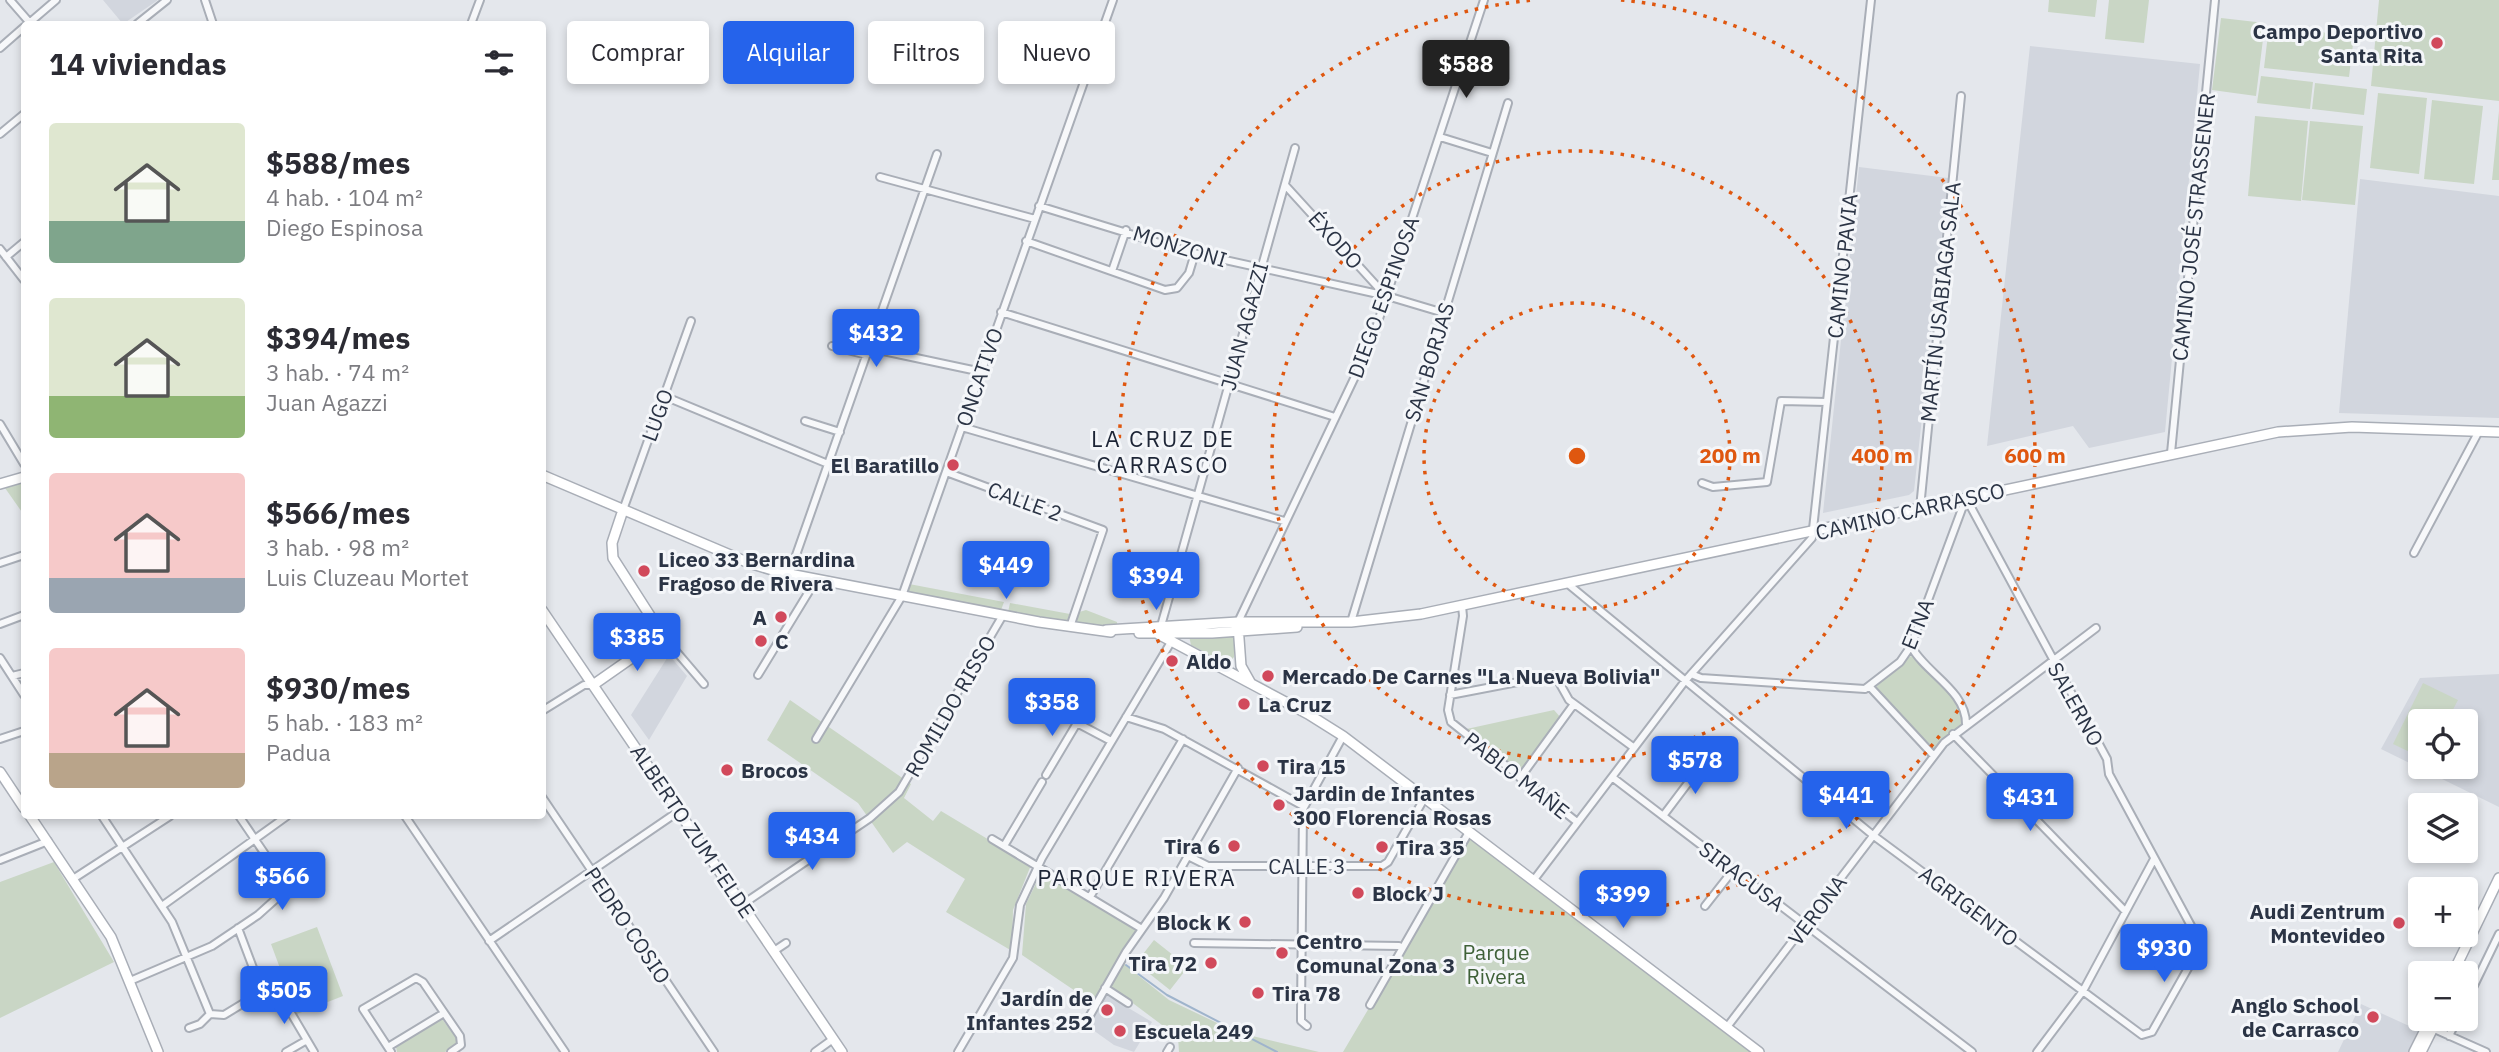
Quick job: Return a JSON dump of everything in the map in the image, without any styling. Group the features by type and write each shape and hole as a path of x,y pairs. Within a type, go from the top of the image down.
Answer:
{"street":[{"path":"9,0 24,21"},
{"path":"141,21 167,0"},
{"path":"205,0 212,21"},
{"path":"472,21 480,0"},
{"name":"ONCATIVO","path":"816,739 902,596 1113,0"},
{"name":"DIEGO ESPINOSA","path":"1238,626 1284,522 1371,343 1484,0"},
{"name":"CAMINO PAVIA","path":"1813,533 1871,0"},
{"name":"CAMINO JOSÉ STRASSENER","path":"2171,453 2215,0"},
{"path":"31,21 52,1"},
{"path":"0,48 21,30"},
{"name":"MARTÍN USABIAGA SALA","path":"1920,508 1961,96"},
{"name":"SAN BORJAS","path":"1351,622 1508,103"},
{"path":"0,134 21,116"},
{"path":"1440,137 1492,153"},
{"name":"JUAN AGAZZI","path":"1158,630 1295,148"},
{"path":"789,575 937,155"},
{"path":"880,177 1035,219"},
{"name":"ÉXODO","path":"1285,185 1387,296"},
{"name":"MONZONI","path":"1039,206 1126,230 1195,253 1387,296 1444,313"},
{"path":"1112,271 1126,230"},
{"path":"1027,241 1165,290 1177,288 1189,273 1195,253"},
{"path":"6,257 21,244"},
{"path":"0,249 21,276"},
{"path":"1001,312 1335,417"},
{"name":"LUGO","path":"623,510 691,321"},
{"path":"832,346 982,372"},
{"path":"664,397 828,464"},
{"path":"1702,483 1713,487 1767,482 1781,401 1827,402"},
{"path":"806,421 840,432"},
{"path":"0,424 21,459"},
{"name":"CAMINO CARRASCO","path":"546,477 749,563 789,575 1070,627 1186,633 1238,626 1351,622 1462,607 1813,533 2171,453 2298,429 2352,427 2499,432"},
{"path":"962,428 1197,494 1284,522"},
{"path":"2414,553 2479,431"},
{"name":"CALLE 2","path":"946,472 1103,530 1070,627"},
{"path":"0,484 21,478"},
{"name":"ETNA","path":"1870,687 1900,662 1911,646 1966,498"},
{"name":"SALERNO","path":"1966,498 2107,759 2109,774 2196,935 2198,949 2152,1032 2147,1035"},
{"path":"623,510 612,542 613,558 663,636 704,684"},
{"path":"1533,881 1685,681 1808,545 1813,533"},
{"path":"0,563 21,556"},
{"path":"758,675 816,580"},
{"name":"AGRIGENTO","path":"1568,584 1874,836 2141,1035 2147,1035"},
{"name":"PABLO MAÑE","path":"1462,607 1449,717 1455,727 1577,822"},
{"name":"ROMILDO RISSO","path":"743,904 895,796 1003,615"},
{"path":"2,623 21,616"},
{"name":"ALBERTO ZUM FELDE","path":"546,616 842,1052"},
{"name":"CAMINO CARRASCO","path":"1158,630 1212,624 1238,626"},
{"name":"CAMINO CARRASCO","path":"1186,633 1212,624"},
{"path":"1238,626 1242,670 1251,683"},
{"name":"VERONA","path":"1727,1027 1934,756 1954,734 2096,628"},
{"path":"1158,630 1171,642 1251,683 1343,736 1759,1052"},
{"path":"1186,633 1187,643 1201,658"},
{"path":"546,709 584,685 593,685 663,636"},
{"path":"958,1052 1013,958 1020,905 1038,867 1171,642"},
{"path":"1911,646 1954,694 1964,713 1966,724"},
{"path":"1220,667 1232,664 1239,652"},
{"path":"0,658 21,690"},
{"path":"12,676 21,674"},
{"path":"1450,695 1550,674 1557,678 1574,704 1633,747"},
{"path":"1691,674 1701,678 1844,690 1870,687 1934,756"},
{"path":"1520,778 1574,704"},
{"path":"1126,717 1184,739 1303,806"},
{"path":"1004,846 1078,723 1111,741"},
{"path":"0,738 21,732"},
{"path":"1954,734 2125,911"},
{"path":"1307,1026 1301,1021 1303,806 1343,736"},
{"path":"1090,897 1184,739"},
{"path":"1663,816 1706,759"},
{"path":"1085,1024 1188,856 1238,768"},
{"path":"0,772 21,804"},
{"name":"SIRACUSA","path":"1612,777 1972,1052"},
{"name":"CALLE 3","path":"1188,856 1205,866 1386,864 1425,797"},
{"name":"PEDRO COSIO","path":"546,803 714,1052"},
{"path":"489,941 679,811"},
{"path":"32,819 111,937 158,1052"},
{"path":"104,819 162,906 209,1014"},
{"path":"73,879 165,819"},
{"path":"130,981 187,959 238,928 288,888 241,819"},
{"path":"162,906 283,819"},
{"path":"407,819 565,1052"},
{"path":"1370,1005 1469,832"},
{"path":"992,839 1142,929"},
{"path":"0,860 48,841"},
{"path":"2036,1052 2083,991 2154,859"},
{"path":"1706,906 1734,869"},
{"path":"2459,961 2499,878"},
{"path":"238,928 265,990 290,1013 314,1052"},
{"path":"2478,977 2499,934"},
{"path":"774,951 786,943"},
{"path":"1194,943 1399,946"},
{"path":"444,1013 389,1049 363,1009 416,978 422,982 444,1013 462,1042 451,1052"},
{"path":"1105,988 1128,1003"},
{"path":"209,1014 224,1015 265,990"},
{"path":"189,1028 205,1020 209,1014"},
{"path":"2414,1052 2426,1031"},
{"path":"2421,1052 2428,1031"},
{"path":"2442,1031 2486,1052"},
{"path":"2449,1036 2452,1031"},
{"path":"816,1052 833,1039"},
{"path":"286,1052 307,1040"}],"shaded area":[{"path":"103,0 158,0 127,21 120,21"},
{"path":"2030,46 2200,64 2165,432 2089,448 2073,426 1987,446"},
{"path":"1859,167 1948,178 1914,491 1909,495 1823,513"},
{"path":"2360,179 2499,196 2499,418 2339,413"},
{"path":"669,655 687,676 649,740 631,715"},
{"path":"2499,674 2499,807 2478,797 2478,793 2471,793 2442,779 2478,779 2478,709 2408,709 2408,762 2381,749 2420,678"},
{"name":"Escuela 249","path":"1105,994 1152,1022 1134,1052 1114,1045 1086,1025"},
{"name":"Anglo School de Carrasco","path":"2361,1004 2408,1025 2408,1031 2418,1031 2408,1052 2338,1052"}],"green space":[{"path":"2049,0 2097,0 2095,17 2048,12"},
{"path":"2109,0 2149,0 2144,43 2105,39"},
{"name":"Campo Deportivo Santa Rita","path":"2379,0 2499,0 2499,101 2371,86"},
{"path":"2221,18 2265,23 2256,96 2212,90"},
{"path":"2269,26 2354,36 2349,77 2264,68"},
{"path":"2261,76 2313,82 2310,109 2257,103"},
{"path":"2315,83 2367,89 2364,115 2312,109"},
{"path":"2378,93 2427,98 2419,174 2370,168"},
{"path":"2432,100 2483,106 2474,184 2424,179"},
{"path":"2499,111 2499,180 2492,180"},
{"path":"2255,116 2308,121 2301,201 2248,196"},
{"path":"2310,121 2363,126 2355,205 2302,200"},
{"path":"21,483 21,511 5,488"},
{"path":"909,584 1004,602 1001,610 912,594 908,590"},
{"path":"1010,603 1070,614 1067,623 1008,612"},
{"path":"1086,610 1117,622 1117,626 1075,624 1076,613"},
{"path":"1234,635 1234,657 1228,664 1191,645 1189,636"},
{"path":"1913,656 1945,685 1962,712 1964,722 1934,750 1875,688 1907,657"},
{"path":"2423,683 2458,700 2453,709 2410,709"},
{"path":"790,700 911,784 904,798 933,821 941,811 1031,865 1013,910 1012,951 946,912 965,879 907,842 893,853 858,803 767,740"},
{"path":"1554,710 1561,718 1520,772 1515,772 1462,730"},
{"path":"2408,714 2408,751 2393,744"},
{"name":"Parque Rivera","path":"1470,837 1752,1052 1343,1052"},
{"path":"54,862 114,962 0,1018 0,882"},
{"path":"1041,873 1137,931 1093,1003 1022,955 1026,904"},
{"path":"317,927 343,996 297,1014 271,944"},
{"path":"1154,940 1188,967 1170,990 1136,963"},
{"path":"1124,964 1169,1000 1236,1032 1319,1052 1179,1052 1178,1037 1110,986"},
{"path":"442,1019 458,1040 457,1044 445,1052 397,1052 396,1047"}],"waterway":[{"path":"1126,965 1167,995 1277,1052"}],"place":[{"name":"Campo Deportivo Santa Rita","path":"2437,43"},
{"name":"El Baratillo","path":"953,465"},
{"name":"Liceo 33 Bernardina Fragoso de Rivera","path":"644,571"},
{"name":"A","path":"781,617"},
{"name":"C","path":"761,641"},
{"name":"Aldo","path":"1172,661"},
{"name":"Mercado De Carnes \"La Nueva Bolivia\"","path":"1268,676"},
{"name":"La Cruz","path":"1244,704"},
{"name":"Tira 15","path":"1263,766"},
{"name":"Brocos","path":"727,770"},
{"name":"Jardin de Infantes 300 Florencia Rosas","path":"1279,805"},
{"name":"Tira 6","path":"1234,846"},
{"name":"Tira 35","path":"1382,847"},
{"name":"Block J","path":"1358,893"},
{"name":"Block K","path":"1245,922"},
{"name":"Audi Zentrum Montevideo","path":"2399,923"},
{"name":"Centro Comunal Zona 3","path":"1282,953"},
{"name":"Tira 72","path":"1211,963"},
{"name":"Tira 78","path":"1258,993"},
{"name":"Jardín de Infantes 252","path":"1107,1010"},
{"name":"Anglo School de Carrasco","path":"2373,1017"},
{"name":"Escuela 249","path":"1120,1031"}],"district":[{"name":"LA CRUZ DE CARRASCO","path":"1163,451"},
{"name":"PARQUE RIVERA","path":"1137,877"}]}
